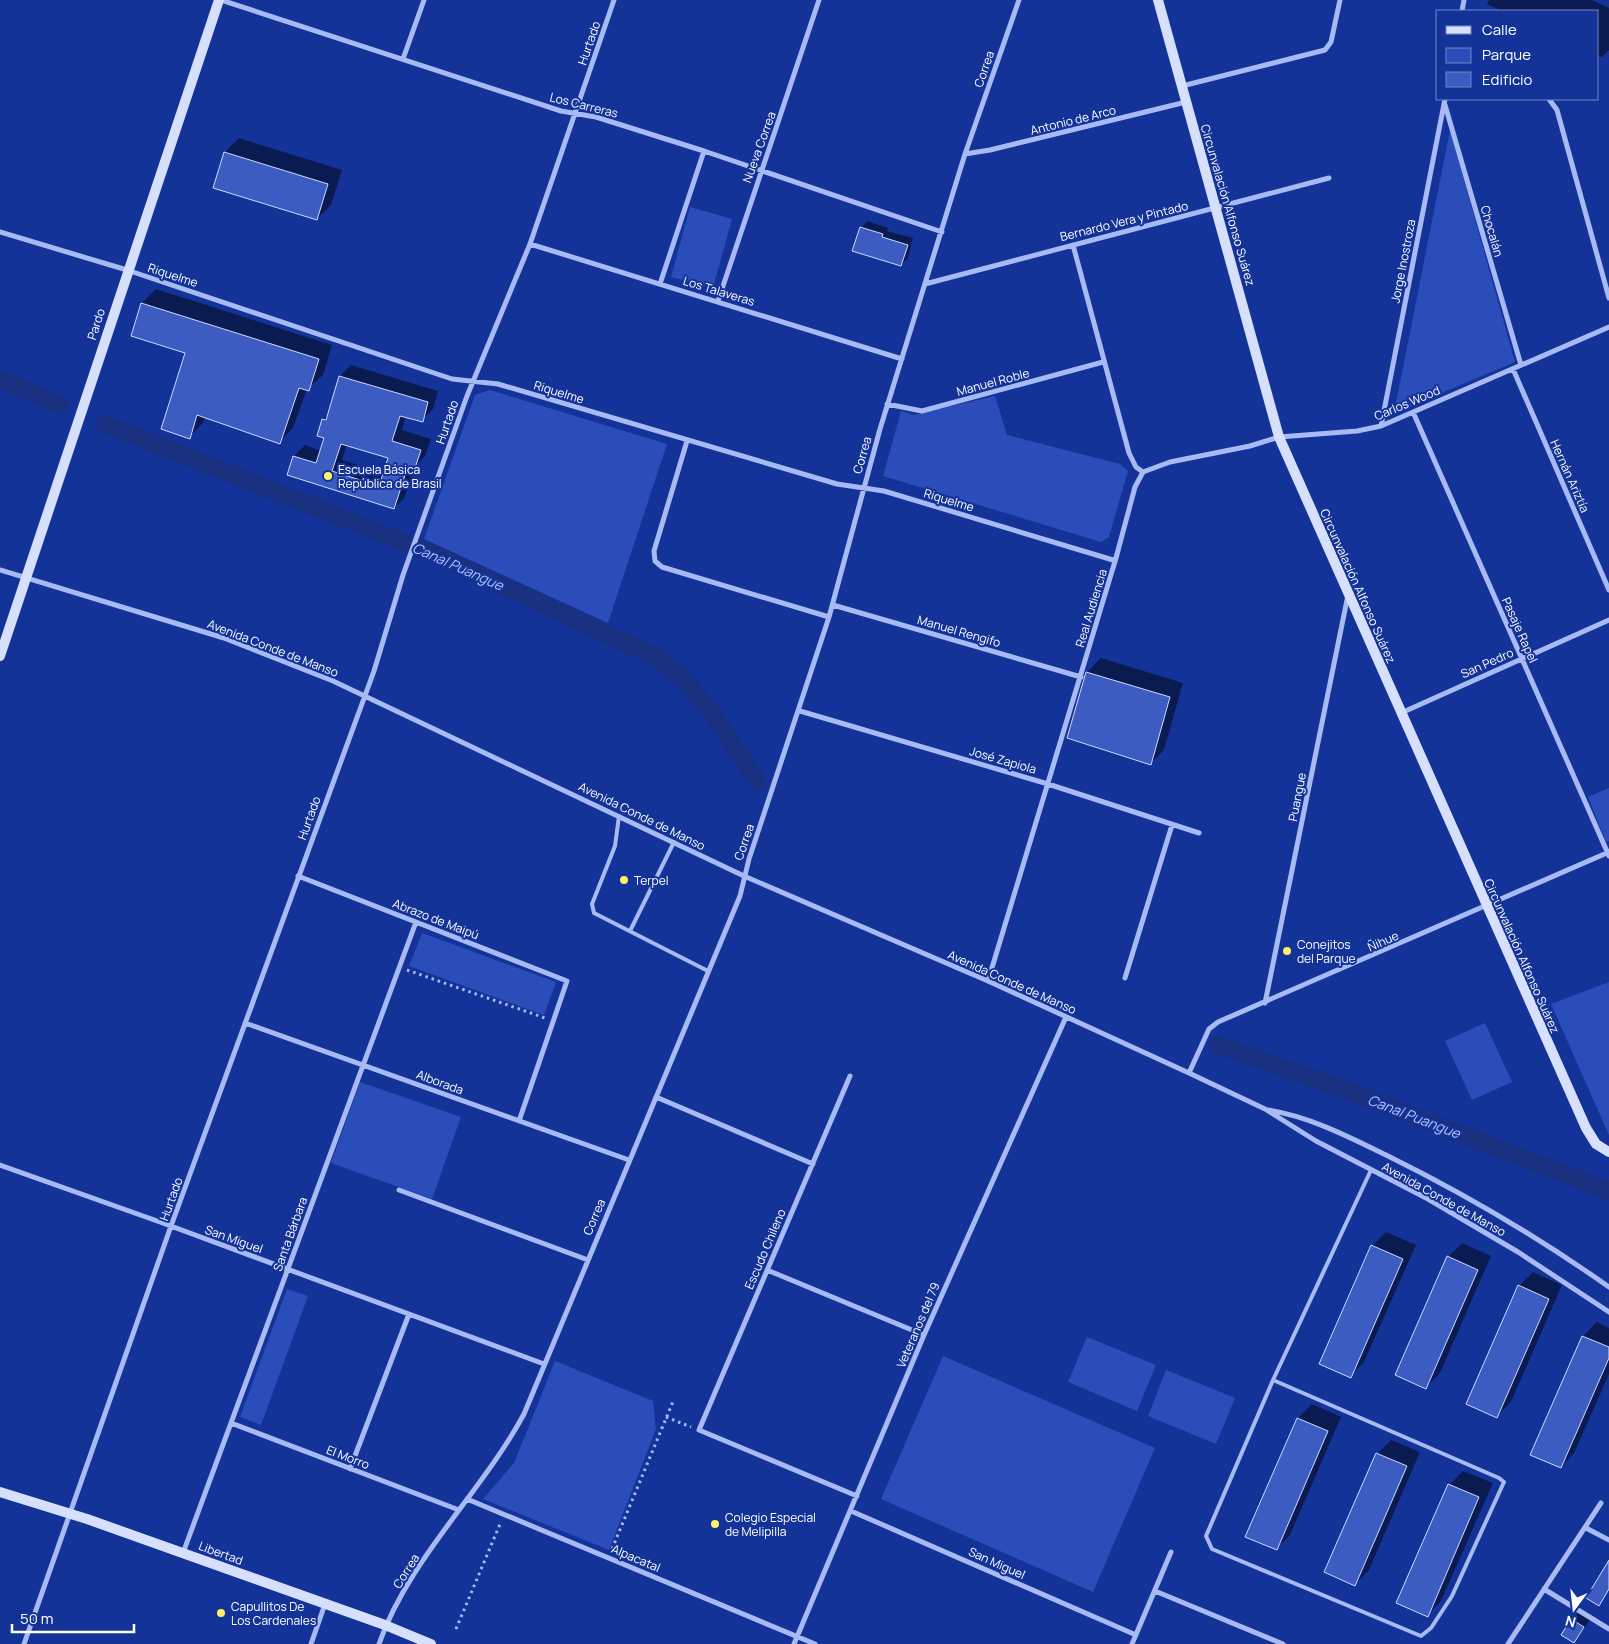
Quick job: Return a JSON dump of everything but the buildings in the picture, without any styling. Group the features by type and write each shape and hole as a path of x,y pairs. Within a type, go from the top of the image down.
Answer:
{"street":[{"name":"Los Carreras","path":"220,0 561,111 596,117 704,151 942,232"},
{"name":"Pardo","path":"0,656 220,0"},
{"path":"403,59 424,0"},
{"name":"Hurtado","path":"24,1644 171,1226 365,695 418,532 473,380 530,244 614,0"},
{"name":"Nueva Correa","path":"718,301 819,0"},
{"name":"Correa","path":"379,1644 385,1625 419,1569 516,1428 740,896 744,876 833,605 887,404 965,154 1019,0"},
{"name":"Circunvalación Alfonso Suárez","path":"1158,0 1279,437 1486,907 1586,1128 1596,1144 1609,1152"},
{"path":"1182,86 1325,50 1331,42 1340,0"},
{"name":"Chocalán","path":"1445,100 1521,366"},
{"name":"Jorge Inostroza","path":"1381,426 1445,100"},
{"path":"1550,100 1557,110 1609,298"},
{"name":"Antonio de Arco","path":"965,154 990,150 1186,102"},
{"path":"660,284 704,151"},
{"name":"Bernardo Vera y Pintado","path":"925,284 1329,178"},
{"name":"Riquelme","path":"0,232 128,270 452,378 498,384 837,484 884,491 1113,560 1116,558"},
{"name":"Los Talaveras","path":"530,244 902,359"},
{"path":"1073,245 1128,453 1136,467 1143,472"},
{"name":"Carlos Wood","path":"1143,472 1170,462 1250,446 1279,437 1357,431 1381,426 1609,327"},
{"name":"Manuel Roble","path":"887,404 922,411 1103,362"},
{"name":"Hernán Ariztía","path":"1512,369 1609,590"},
{"name":"Pasaje Rapel","path":"1414,412 1608,854"},
{"path":"687,441 654,551 655,561 662,567 829,617"},
{"name":"Real Audiencia","path":"988,981 1116,558 1135,487 1143,472"},
{"name":"Avenida Conde de Manso","path":"0,570 224,638 365,695 744,876 988,981 1189,1073 1265,1109 1309,1137 1477,1227 1609,1312"},
{"name":"Puangue","path":"1265,1003 1348,595"},
{"name":"Manuel Rengifo","path":"833,605 1080,677"},
{"name":"San Pedro","path":"1400,713 1609,620"},
{"name":"José Zapiola","path":"800,710 1048,784 1199,833"},
{"path":"1125,978 1172,825"},
{"name":"Ñihue","path":"1189,1073 1208,1029 1218,1022 1608,854"},
{"name":"Abrazo de Maipú","path":"298,876 567,981 553,1021"},
{"name":"Santa Bárbara","path":"183,1553 416,922"},
{"name":"Veteranos del 79","path":"794,1644 924,1335 1066,1017"},
{"path":"519,1121 553,1021"},
{"name":"Alborada","path":"245,1023 629,1160"},
{"name":"Escudo Chileno","path":"699,1430 850,1076"},
{"path":"656,1097 813,1164"},
{"name":"Avenida Conde de Manso","path":"1265,1109 1310,1119 1446,1184 1504,1218 1609,1287"},
{"name":"San Miguel","path":"0,1165 544,1364"},
{"path":"399,1190 588,1260"},
{"path":"767,1270 924,1335"},
{"path":"350,1469 409,1314"},
{"name":"El Morro","path":"231,1423 459,1510"},
{"path":"699,1430 857,1496"},
{"name":"Libertad","path":"0,1492 183,1553 385,1625 431,1644"},
{"name":"Alpacatal","path":"467,1499 815,1644"},
{"path":"1508,1644 1601,1503"},
{"name":"San Miguel","path":"851,1510 1136,1635"},
{"path":"1586,1528 1609,1540"},
{"path":"1132,1644 1171,1552"},
{"path":"1544,1589 1609,1628"},
{"path":"1155,1591 1283,1644"},
{"path":"311,1644 325,1604"}],"lane":[{"path":"619,816 615,846 592,904 592,909 597,916 708,971"},
{"path":"630,931 674,842"},
{"path":"1273,1380 1500,1478 1504,1482 1452,1596 1431,1628 1421,1636 1212,1549 1206,1536 1273,1380 1371,1170"}],"path":[{"path":"399,967 553,1021"},
{"path":"609,1558 674,1399"},
{"path":"666,1417 699,1430"},
{"path":"456,1629 499,1525 507,1516"}],"green space":[{"path":"1450,130 1515,362 1394,413"},
{"path":"690,207 732,219 713,288 671,277"},
{"path":"490,390 667,444 608,623 424,539 475,395"},
{"path":"995,396 1007,435 1120,464 1128,471 1109,537 1101,542 883,476 901,411 914,415"},
{"path":"1609,788 1609,841 1606,842 1588,797"},
{"path":"422,933 556,982 544,1015 409,966"},
{"path":"1609,982 1609,1135 1551,1004"},
{"path":"1485,1023 1512,1082 1472,1100 1445,1041"},
{"path":"360,1082 461,1117 432,1199 331,1163"},
{"path":"287,1289 308,1296 261,1425 240,1417"},
{"path":"1087,1337 1156,1365 1137,1411 1068,1382"},
{"path":"943,1356 1155,1448 1093,1592 881,1499"},
{"path":"555,1361 653,1401 656,1429 609,1550 483,1499 514,1463"},
{"path":"1166,1370 1235,1398 1216,1444 1148,1416"}],"waterway":[{"name":"Canal Puangue","path":"0,379 60,405"},
{"name":"Canal Puangue","path":"105,424 441,557 660,659 688,684 710,710 757,781"},
{"name":"Canal Puangue","path":"1218,1045 1346,1090 1609,1191"}],"place":[{"name":"Escuela Básica República de Brasil","path":"328,476"},
{"name":"Terpel","path":"624,880"},
{"name":"Conejitos del Parque","path":"1287,951"},
{"name":"Colegio Especial de Melipilla","path":"715,1524"},
{"name":"Capullitos De Los Cardenales","path":"221,1613"}]}
